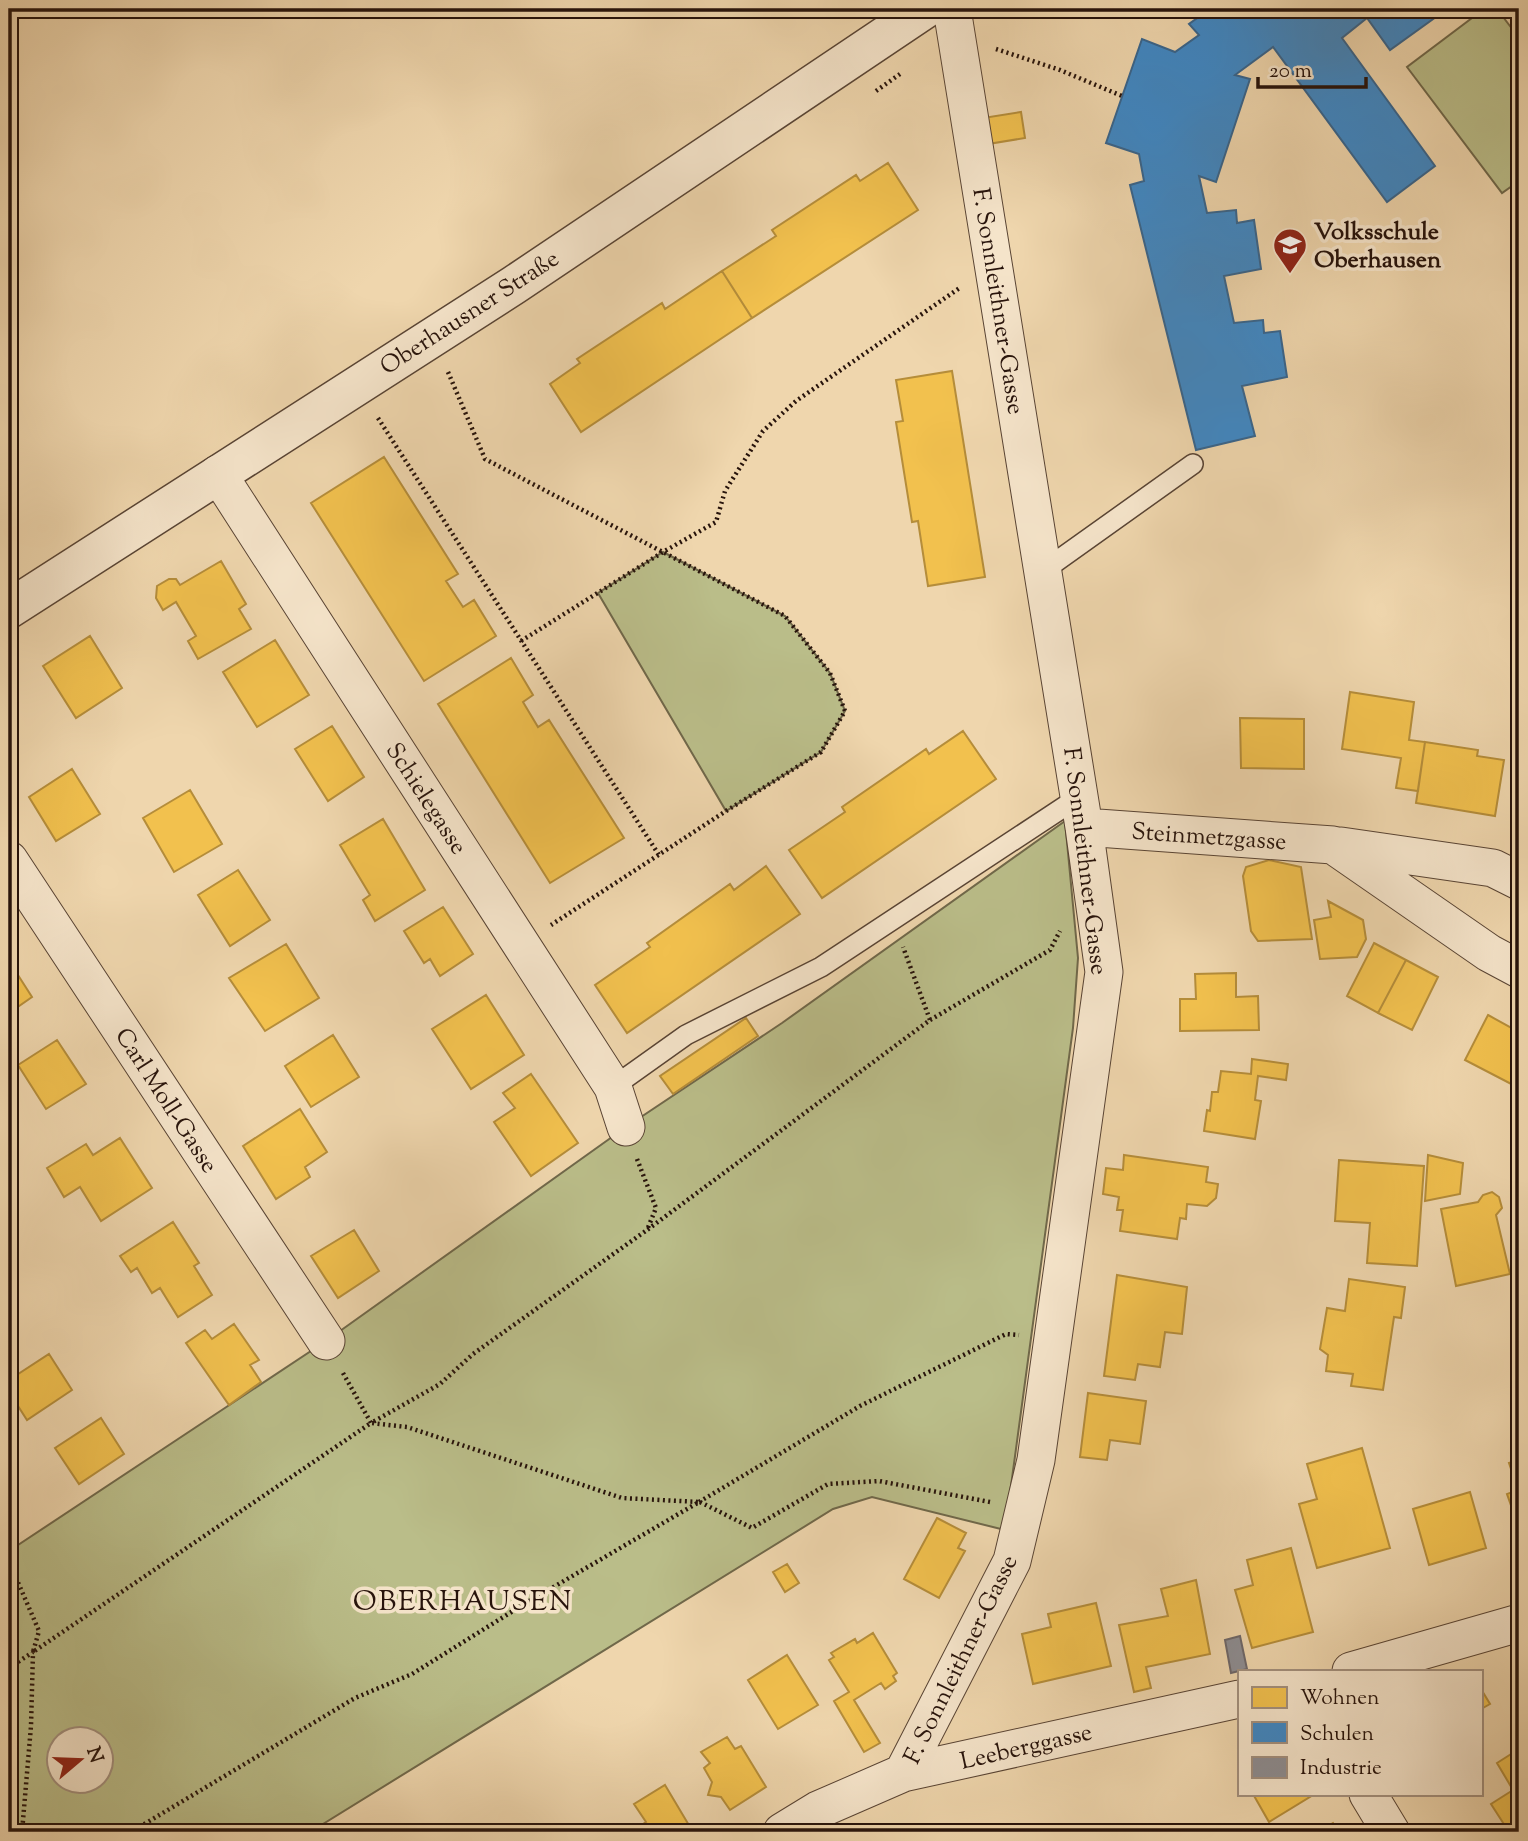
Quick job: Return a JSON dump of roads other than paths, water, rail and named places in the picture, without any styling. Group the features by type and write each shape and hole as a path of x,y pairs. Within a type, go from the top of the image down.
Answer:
{"street":[{"name":"Oberhausner Straße","path":"9,609 514,285 925,9"},
{"name":"F. Sonnleithner-Gasse","path":"904,1773 1012,1561 1036,1460 1104,972 1082,812 953,22"},
{"name":"Schielegasse","path":"218,474 613,1087 626,1127"},
{"name":"Steinmetzgasse","path":"1082,812 1493,868 1519,881"},
{"path":"1333,845 1489,953 1519,969"},
{"name":"Carl Moll-Gasse","path":"9,860 326,1341"},
{"path":"1354,1670 1519,1623"},
{"name":"Leeberggasse","path":"782,1832 825,1821 904,1773 1238,1699"},
{"path":"1369,1796 1391,1832"}],"lane":[{"path":"1043,571 1193,464"},
{"path":"613,1087 686,1035 821,967 893,920 1082,812"}],"place":[{"name":"Volksschule Oberhausen","path":"1290,275"}],"district":[{"name":"OBERHAUSEN","path":"463,1600"}]}
